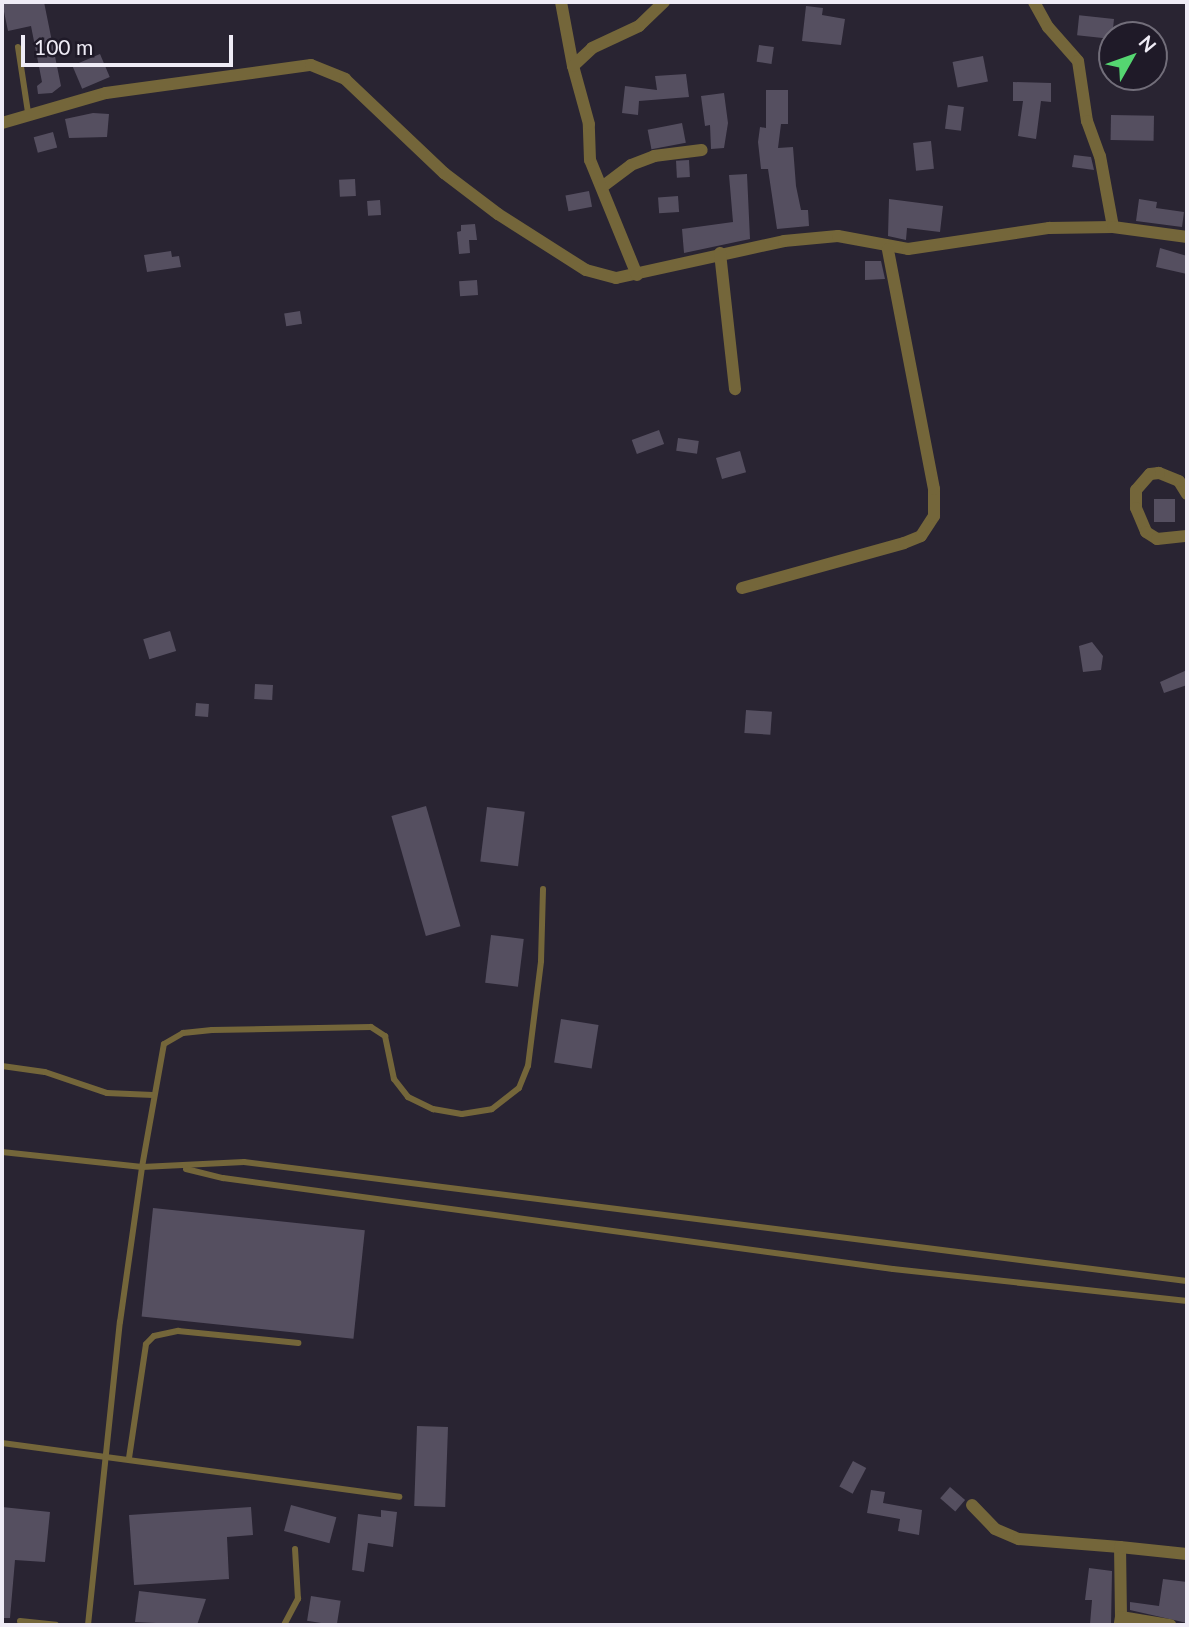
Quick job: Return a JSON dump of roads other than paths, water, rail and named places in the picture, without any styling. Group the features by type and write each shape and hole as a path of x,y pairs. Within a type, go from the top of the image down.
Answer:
{"street":[{"path":"561,2 573,66 589,124 590,160 638,275"},
{"path":"573,66 592,48 639,26 664,2"},
{"path":"1034,2 1048,27 1079,61 1087,121 1100,156 1113,227"},
{"path":"2,123 28,112 106,93 285,65 311,65 345,79 444,173 547,246 602,276 638,275 720,253 838,236 888,248 1049,228 1113,227 1187,237"},
{"path":"602,187 642,161 668,152 702,150"},
{"path":"742,588 904,543 921,536 934,516 934,489 888,248"},
{"path":"720,253 735,389"},
{"path":"1187,494 1179,481 1159,473 1150,474 1136,490 1136,508 1146,533 1157,539 1187,536"},
{"path":"972,1505 995,1529 1019,1539 1187,1554"},
{"path":"1120,1547 1120,1621 1170,1625"}],"lane":[{"path":"18,47 28,112"},
{"path":"88,1625 120,1322 153,1095 164,1044 183,1033 372,1027 385,1036 394,1079 408,1097 433,1109 462,1114 492,1109 519,1088 528,1066 541,961 543,889"},
{"path":"2,1066 45,1072 107,1093 153,1095"},
{"path":"2,1152 142,1167 244,1162 1187,1281"},
{"path":"181,1167 223,1178 894,1269 1187,1301"},
{"path":"129,1458 146,1344 154,1336 178,1331 298,1343"},
{"path":"2,1443 108,1455 399,1497"},
{"path":"284,1625 298,1599 295,1549"},
{"path":"20,1621 56,1625"}]}
